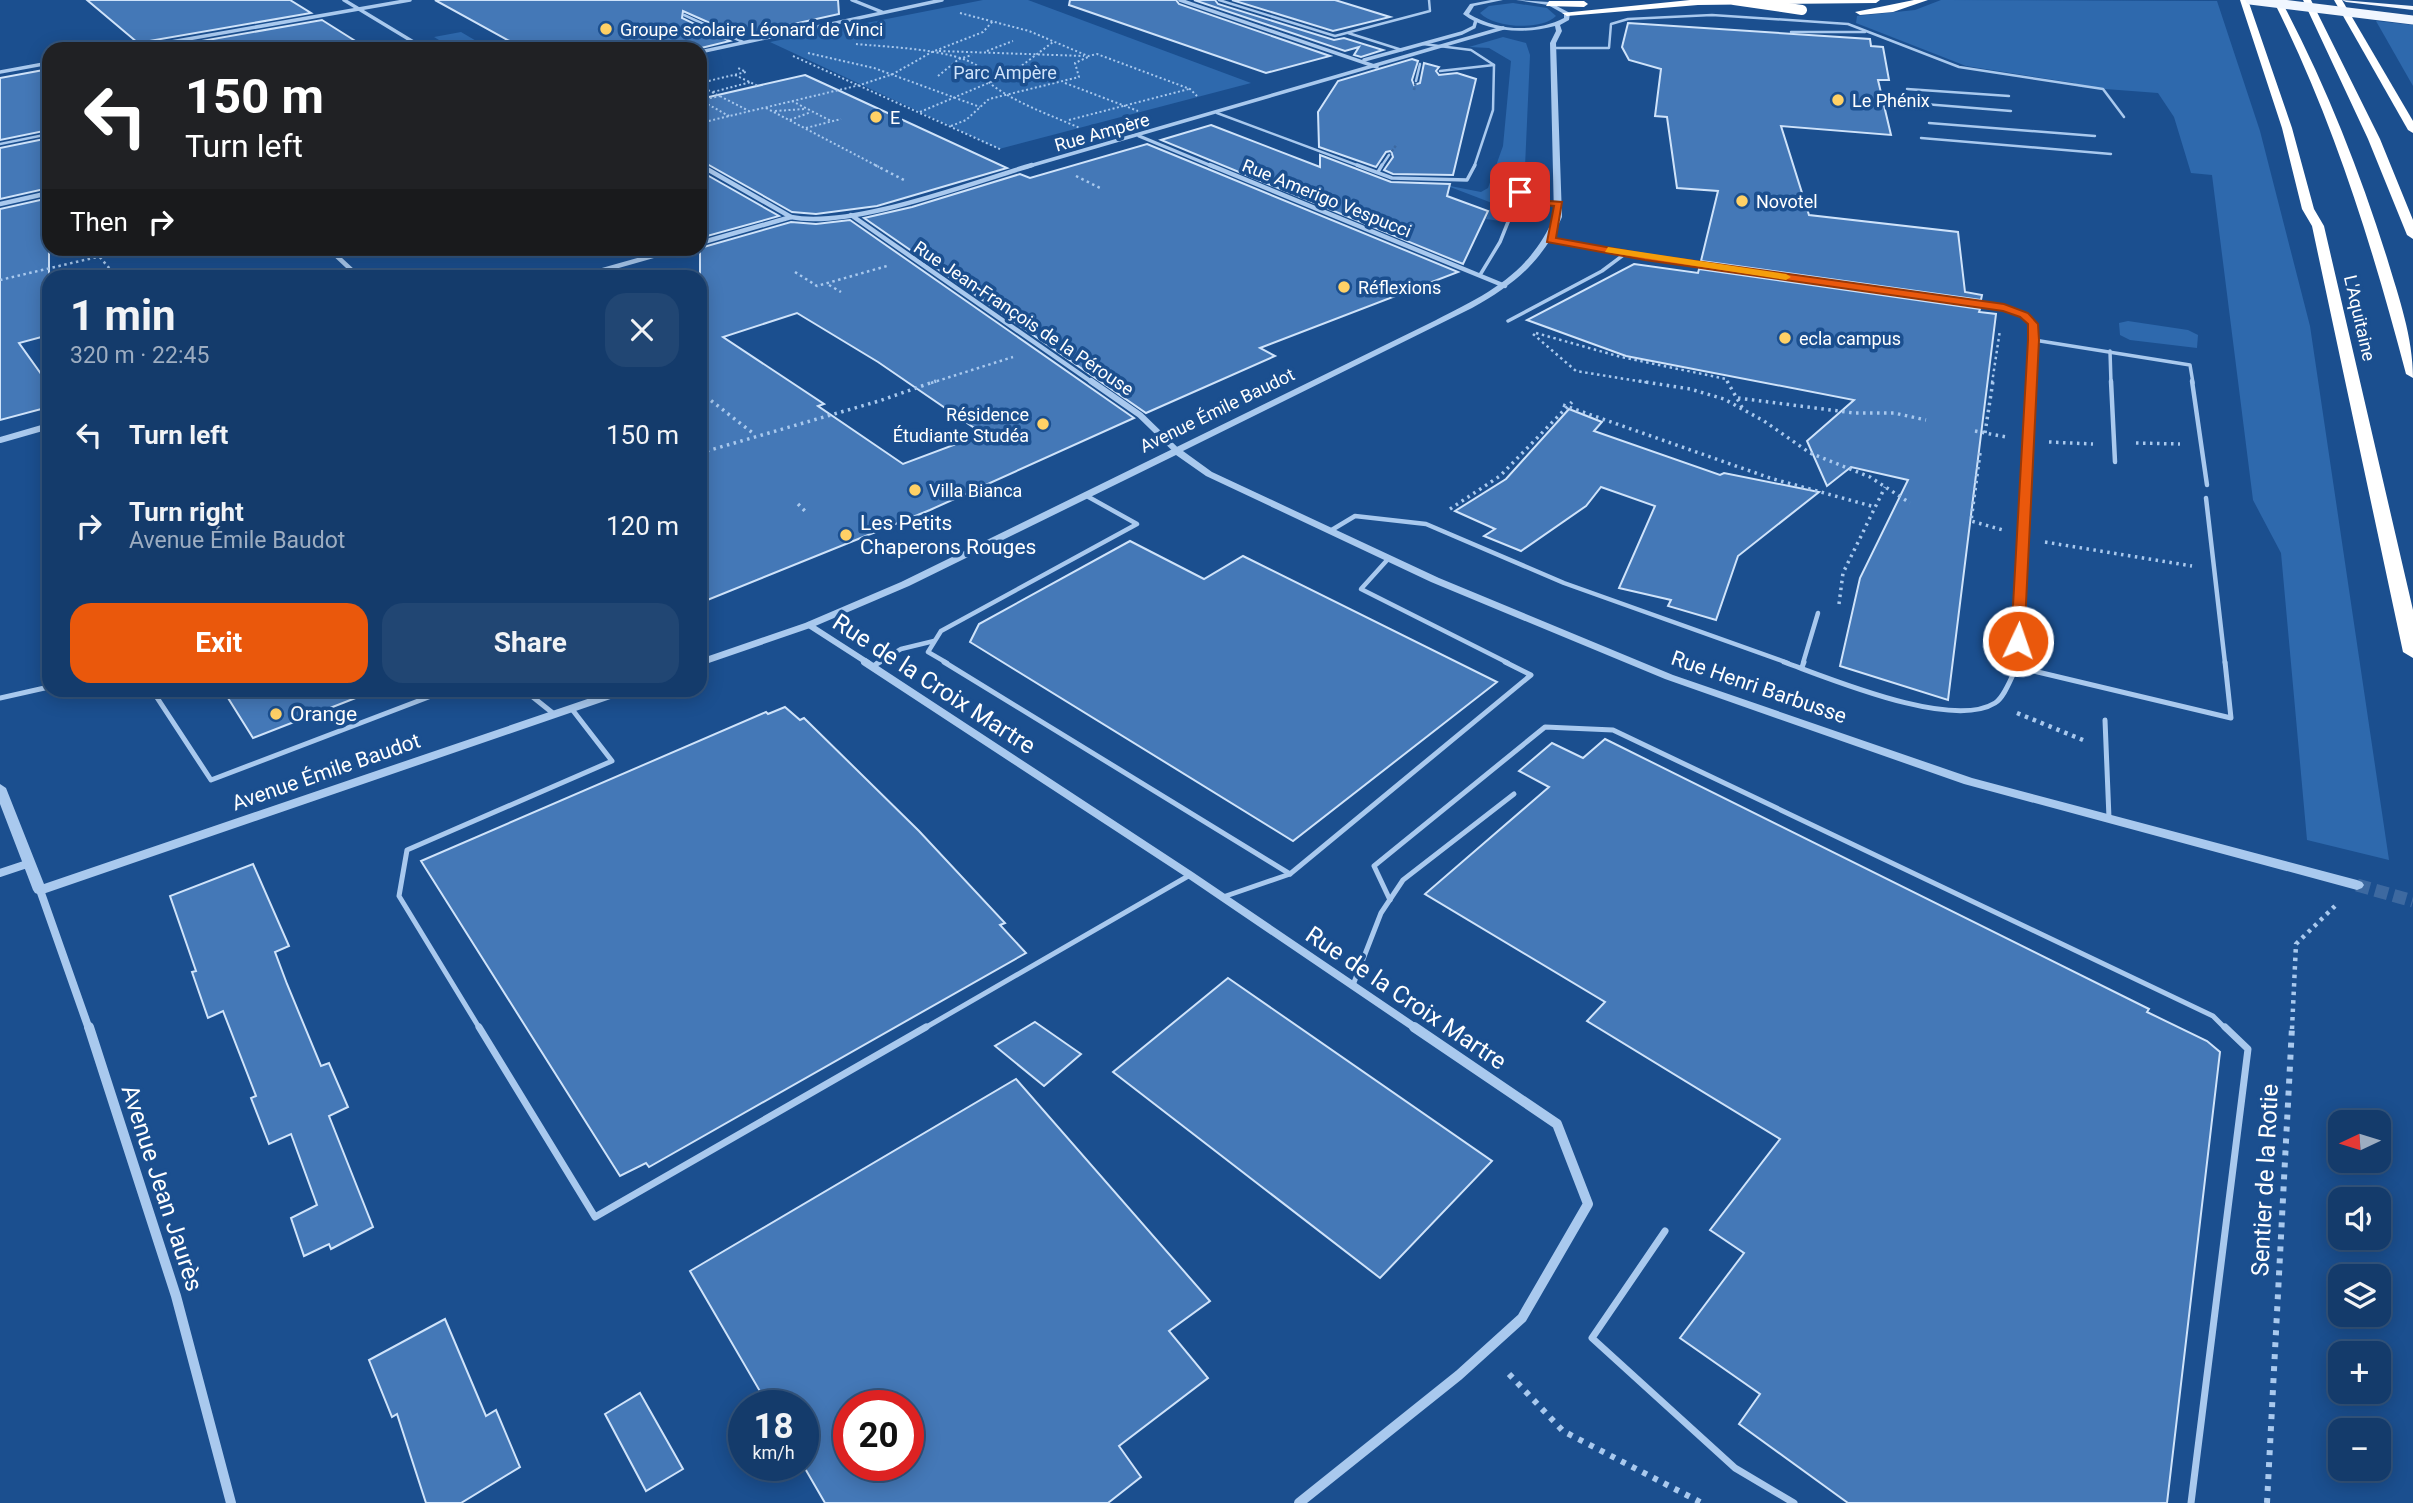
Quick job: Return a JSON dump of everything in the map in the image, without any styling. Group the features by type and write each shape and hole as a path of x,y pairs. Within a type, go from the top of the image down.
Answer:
{"highway":[{"path":"1549,4 1652,0"},
{"path":"1734,0 1801,10 1842,12"},
{"path":"1567,13 1698,2 1876,0"},
{"path":"1853,12 1893,9 1924,0"},
{"path":"2232,0 2247,3"},
{"path":"2277,0 2300,43 2372,226 2413,374"},
{"path":"2307,0 2374,139 2413,235"},
{"path":"2338,0 2413,130"},
{"name":"L'Aquitaine","path":"2247,3 2287,128 2308,209 2318,226 2413,652"}],"main road":[{"path":"2346,0 2413,8"},
{"path":"2247,3 2413,20"}],"street":[{"path":"344,0 413,42"},
{"path":"170,42 410,0"},
{"path":"852,0 883,13"},
{"path":"707,51 942,0"},
{"path":"1180,0 1364,60 1377,67"},
{"path":"1500,0 1478,1 1466,11 1476,20 1507,27 1526,28 1558,24 1567,19 1567,13 1549,4 1519,0"},
{"path":"1364,60 1462,33 1474,27 1476,20"},
{"name":"Avenue Émile Baudot","path":"707,661 808,625 905,584 1431,326 1505,285 1530,267 1550,240 1559,204 1553,45 1559,32 1558,24"},
{"name":"Rue Ampère","path":"707,241 790,217 806,220 850,215 890,206 1377,67 1507,27"},
{"path":"1526,28 1553,45"},
{"path":"0,72 42,64"},
{"path":"1416,81 1420,64"},
{"name":"Rue Amerigo Vespucci","path":"1139,136 1505,285"},
{"path":"1378,172 1389,155"},
{"path":"707,169 790,217"},
{"path":"0,204 42,195"},
{"name":"Rue Jean-François de la Pérouse","path":"850,215 1140,415 1177,451"},
{"path":"337,256 352,270"},
{"path":"603,270 653,256"},
{"path":"0,440 42,428"},
{"name":"Rue Henri Barbusse","path":"1177,451 1209,474 1330,531 1669,677 1968,780 2357,885"},
{"name":"Rue de la Croix Martre","path":"808,625 1190,875 1558,1124 1588,1204 1522,1318 1459,1375 1299,1503"},
{"name":"Avenue Émile Baudot","path":"40,890 603,697"},
{"path":"0,788 40,890"},
{"path":"0,873 30,863"},
{"name":"Avenue Jean Jaurès","path":"40,890 75,985 176,1296 231,1503"}],"lane":[{"path":"1219,0 1335,36 1430,10 1429,0"},
{"path":"684,15 743,43"},
{"path":"1553,45 1609,48 1611,24 1628,19 1712,15 1848,23 1959,67 2103,89 2124,117"},
{"path":"259,26 262,31"},
{"path":"1791,32 1868,32"},
{"path":"1346,33 1402,50"},
{"path":"1217,113 1392,178 1467,180 1487,138 1496,93 1494,65 1485,56 1449,46 1423,44"},
{"path":"1440,71 1494,65"},
{"path":"1907,89 2009,96"},
{"path":"1924,104 2011,111"},
{"path":"1929,123 2095,136"},
{"path":"0,144 42,135"},
{"path":"1921,138 2111,154"},
{"path":"1480,275 1500,242 1520,192"},
{"path":"1516,201 1559,204"},
{"path":"1330,531 1355,516 1392,518 1426,524 1564,583 1801,667 1941,712 1976,712 1998,702 2017,667 2033,324 2024,315 2004,308 1550,240"},
{"path":"1508,321 1602,271 1626,253"},
{"path":"2034,340 2190,365 2207,485"},
{"path":"2110,351 2115,462"},
{"path":"1085,495 1138,524 941,631 928,652 1290,874"},
{"path":"2017,667 2231,718 2206,498"},
{"path":"1223,897 1290,874 1531,675 1361,589 1389,558"},
{"path":"1801,667 1818,613"},
{"path":"873,666 901,649 934,641"},
{"path":"0,698 42,689"},
{"path":"157,697 211,780 429,697"},
{"path":"533,697 554,714"},
{"path":"571,708 612,761 407,850 399,896 595,1217 1190,875"},
{"path":"2105,720 2109,818"},
{"path":"1390,900 1374,866 1545,727 1613,730 2213,1016 2248,1049 2191,1503"},
{"path":"1353,985 1381,913 1403,880 1514,794"},
{"path":"1665,1231 1592,1338 1735,1468 1794,1503"}],"path":[{"path":"950,10 1054,41 1088,56"},
{"path":"707,121 860,85 893,74 933,51 983,32 993,21"},
{"path":"938,76 959,59 1013,41"},
{"path":"919,113 1012,74 1054,41"},
{"path":"844,43 933,51 1088,56"},
{"path":"933,51 979,68 988,82 1009,96 1069,120 1089,133"},
{"path":"980,107 875,66 792,53 1012,155"},
{"path":"950,126 966,120 989,99 1064,83 1079,77 1075,63 1097,54 1190,89 1202,100 1225,111"},
{"path":"707,82 746,72 734,66"},
{"path":"735,75 758,86"},
{"path":"712,92 751,82"},
{"path":"1064,83 1149,116"},
{"path":"1069,120 1190,89"},
{"path":"707,90 750,111"},
{"path":"707,99 720,96"},
{"path":"713,107 728,100"},
{"path":"792,101 831,121"},
{"path":"707,104 729,116"},
{"path":"765,108 912,184"},
{"path":"773,112 806,109"},
{"path":"790,120 811,111"},
{"path":"805,128 841,119"},
{"path":"43,270 103,256"},
{"path":"99,257 111,270"},
{"path":"795,272 817,286 891,265"},
{"path":"0,280 42,270"},
{"path":"828,285 841,292"},
{"path":"1508,321 1541,339 1554,355 1576,371 1690,389 1724,399 1810,453 1870,477 1910,503"},
{"path":"1522,328 1621,357 1726,379 1744,410"},
{"path":"707,451 754,434 861,406 982,364 1016,356"},
{"path":"707,398 754,434"},
{"path":"1737,398 1854,413 1894,413 1926,420"},
{"path":"1426,524 1500,476 1568,404 1770,478 1875,507"},
{"path":"1970,521 1980,453"},
{"path":"1838,612 1843,573 1885,487"},
{"path":"798,504 806,512"},
{"path":"1964,520 2024,537 2193,567 2214,574"},
{"path":"1998,702 2044,726 2106,747"},
{"name":"Sentier de la Rotie","path":"2267,1503 2296,944 2357,885"},
{"path":"1509,1374 1563,1431 1702,1503"}],"green space":[{"name":"Parc Ampère","path":"983,0 1028,0 1251,83 999,149 770,42"},
{"path":"1941,0 2217,1 2260,131 2310,326 2389,860 2307,840 2281,553 2253,500 2212,175 2191,173 2174,117 2158,93 2079,87 2074,83 1966,66 1856,23 1857,16 1915,10"},
{"path":"1513,3 1547,8 1556,16 1540,24 1518,26 1496,22 1480,13 1489,6"},
{"path":"2376,21 2413,25 2413,86"},
{"path":"461,32 478,42 442,42 434,37"},
{"path":"1503,37 1526,43 1530,55 1524,189 1499,187 1512,191 1500,221 1486,219 1492,203 1445,185 1481,192 1488,188 1503,146 1511,61 1489,48 1469,47"},
{"path":"2128,321 2188,330 2198,335 2197,348 2130,340 2120,335 2119,323"}],"building":[{"path":"87,0 290,0 311,13 144,42 137,42"},
{"path":"435,0 838,0 839,14 739,36 683,11 682,18 730,41 707,47 707,42 511,42"},
{"path":"1070,0 1176,0 1179,4 1330,56 1266,73 1069,5"},
{"path":"1194,0 1215,0 1218,4 1334,40 1344,38 1383,50 1361,57 1354,55 1359,47 1345,51"},
{"path":"1232,0 1335,0 1390,17 1333,31"},
{"path":"322,20 357,42 196,42"},
{"path":"1628,23 1870,39 1871,46 1883,47 1889,80 1878,80 1891,135 1781,126 1809,215 1958,232 1965,292 1982,295 1981,300 1701,261 1718,191 1677,188 1667,117 1655,116 1661,69 1629,60 1622,47"},
{"path":"1412,59 1418,61 1412,80 1414,85 1420,83 1424,63 1439,67 1436,71 1439,75 1457,73 1476,79 1453,175 1393,174 1384,170 1393,157 1391,151 1386,152 1376,167 1319,147 1318,112 1338,81"},
{"path":"42,70 42,131 0,140 0,78"},
{"path":"805,75 1007,168 877,206 816,214 792,212 707,164 707,97"},
{"path":"1211,125 1320,167 1320,155 1391,182 1450,184 1447,196 1488,211 1463,264 1161,140"},
{"path":"42,139 42,190 0,199 0,148"},
{"path":"1147,144 1458,272 1260,348 1275,356 1146,413 864,218 912,207 1020,174 1030,178"},
{"path":"707,175 779,216 707,236"},
{"path":"42,200 42,256 49,256 49,270 42,270 42,337 19,343 42,375 42,409 0,420 0,209"},
{"path":"850,220 1134,418 930,510 707,600 707,270 700,270 700,256 707,256 707,246 791,222 816,224","holes":["797,313 878,362 983,434 903,464 818,406 824,404 723,337"]},
{"path":"1634,264 1698,273 1699,269 1980,309 1979,312 1996,314 1948,700 1840,666 1860,578 1908,480 1851,467 1827,486 1807,441 1854,400 1626,356 1527,320"},
{"path":"1569,409 1602,422 1594,431 1720,475 1724,473 1819,492 1738,556 1716,620 1668,606 1671,600 1619,588 1655,506 1601,487 1586,506 1521,551 1484,536 1495,529 1455,511 1506,479"},
{"path":"1130,541 1204,579 1243,556 1497,682 1293,841 970,642 979,624"},
{"name":"Orange","path":"227,697 358,697 253,738"},
{"path":"785,707 800,720 804,718 919,831 1005,923 1000,925 1026,953 649,1167 646,1163 620,1176 421,861 766,712 768,714"},
{"path":"1605,739 2149,1009 2147,1012 2207,1041 2220,1052 2167,1503 1848,1503 1739,1424 1760,1394 1680,1338 1744,1253 1710,1230 1780,1139 1587,1021 1605,1002 1425,894 1549,787 1519,771 1552,743 1583,758"},
{"path":"253,864 289,946 275,952 287,984 321,1066 329,1063 348,1107 329,1116 373,1227 331,1249 329,1244 304,1256 291,1218 317,1205 291,1134 269,1144 251,1098 256,1096 223,1011 208,1018 192,972 196,971 170,896"},
{"path":"1228,978 1492,1161 1380,1278 1113,1072"},
{"path":"1035,1022 1081,1054 1044,1086 995,1046"},
{"path":"1016,1079 1210,1301 1169,1331 1208,1378 1119,1446 1141,1477 1108,1503 825,1503 812,1481 819,1481 819,1390 759,1390 690,1271"},
{"path":"445,1319 486,1416 496,1410 520,1467 461,1503 426,1503 397,1414 392,1417 369,1360"},
{"path":"640,1393 683,1469 646,1491 605,1414"}],"tunnel":[{"path":"1414,90 1416,81"},
{"path":"1389,155 1397,144"},
{"path":"2357,885 2413,901"}],"slow traffic":[{"path":"1608,250 1786,277"}],"place":[{"name":"Groupe scolaire Léonard de Vinci","path":"606,29"},
{"name":"Le Phénix","path":"1838,100"},
{"name":"E","path":"876,117"},
{"name":"Novotel","path":"1742,201"},
{"name":"Réflexions","path":"1344,287"},
{"name":"ecla campus","path":"1785,338"},
{"name":"Résidence Étudiante Studéa","path":"1043,424"},
{"name":"Villa Bianca","path":"915,490"},
{"name":"Les Petits Chaperons Rouges","path":"846,535"},
{"name":"Orange","path":"276,714"}],"route":[{"path":"1520,192 1516,201 1559,204 1558,217 1550,240 1645,257 2004,308 2024,315 2033,324 2034,340 2018,641"}]}
